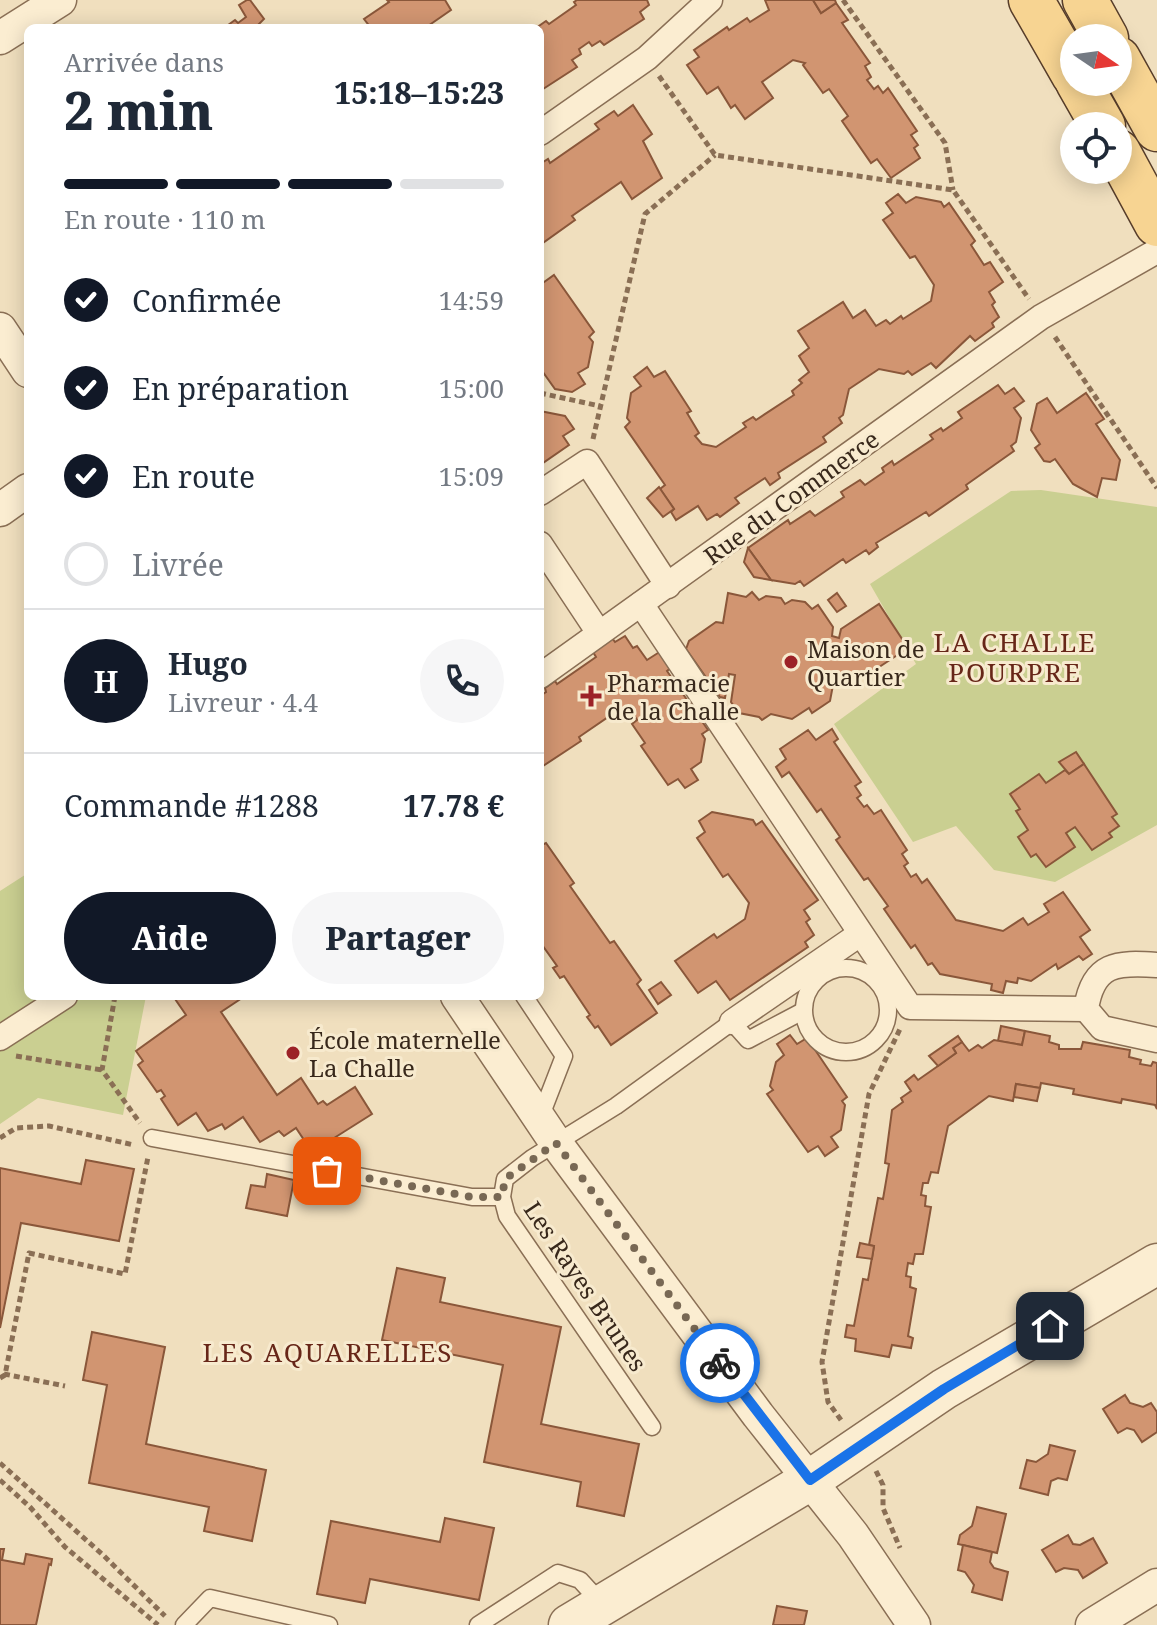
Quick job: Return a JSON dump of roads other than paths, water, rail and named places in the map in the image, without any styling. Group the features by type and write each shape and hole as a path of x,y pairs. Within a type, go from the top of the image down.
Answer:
{"main road":[{"path":"1031,0 1060,51"},
{"path":"1085,0 1098,24"},
{"path":"1132,84 1157,129"},
{"path":"1132,178 1157,224"}],"street":[{"path":"0,38 60,0"},
{"path":"544,130 647,58 710,0"},
{"name":"Rue du Commerce","path":"544,673 1041,317 1157,251"},
{"path":"0,329 24,365"},
{"path":"544,490 587,462 668,586"},
{"path":"0,510 24,493"},
{"path":"544,550 599,633"},
{"path":"641,604 910,1007 1086,1009"},
{"path":"732,1022 860,934"},
{"path":"1157,965 1127,963 1106,969 1089,989 1086,1009 1102,1028 1157,1040"},
{"path":"7,1047 60,1000"},
{"path":"460,1000 548,1130 758,1415 853,1535 914,1625"},
{"path":"569,1625 810,1480 944,1389 1157,1264"},
{"path":"1092,1625 1157,1585"}],"lane":[{"path":"848,967 874,978 888,1002 884,1029 876,1041 865,1049 851,1053 824,1047 806,1025 803,1011 805,997 822,975 848,967"},
{"path":"527,1000 564,1056 548,1130"},
{"path":"732,1022 748,1040 803,1011"},
{"name":"Les Rayes Brunes","path":"652,1427 507,1216 502,1197 505,1179 548,1130 616,1106 732,1022"},
{"path":"150,1143 472,1197 502,1197"},
{"path":"478,1625 558,1573 580,1580 603,1605"},
{"path":"184,1625 210,1598 329,1625"}],"place":[{"name":"Maison de Quartier","path":"791,662"},
{"name":"Pharmacie de la Challe","path":"591,696"},
{"name":"École maternelle La Challe","path":"293,1053"}],"district":[{"name":"LA CHALLE POURPRE","path":"1015,657"},
{"name":"LES AQUARELLES","path":"328,1352"}]}
